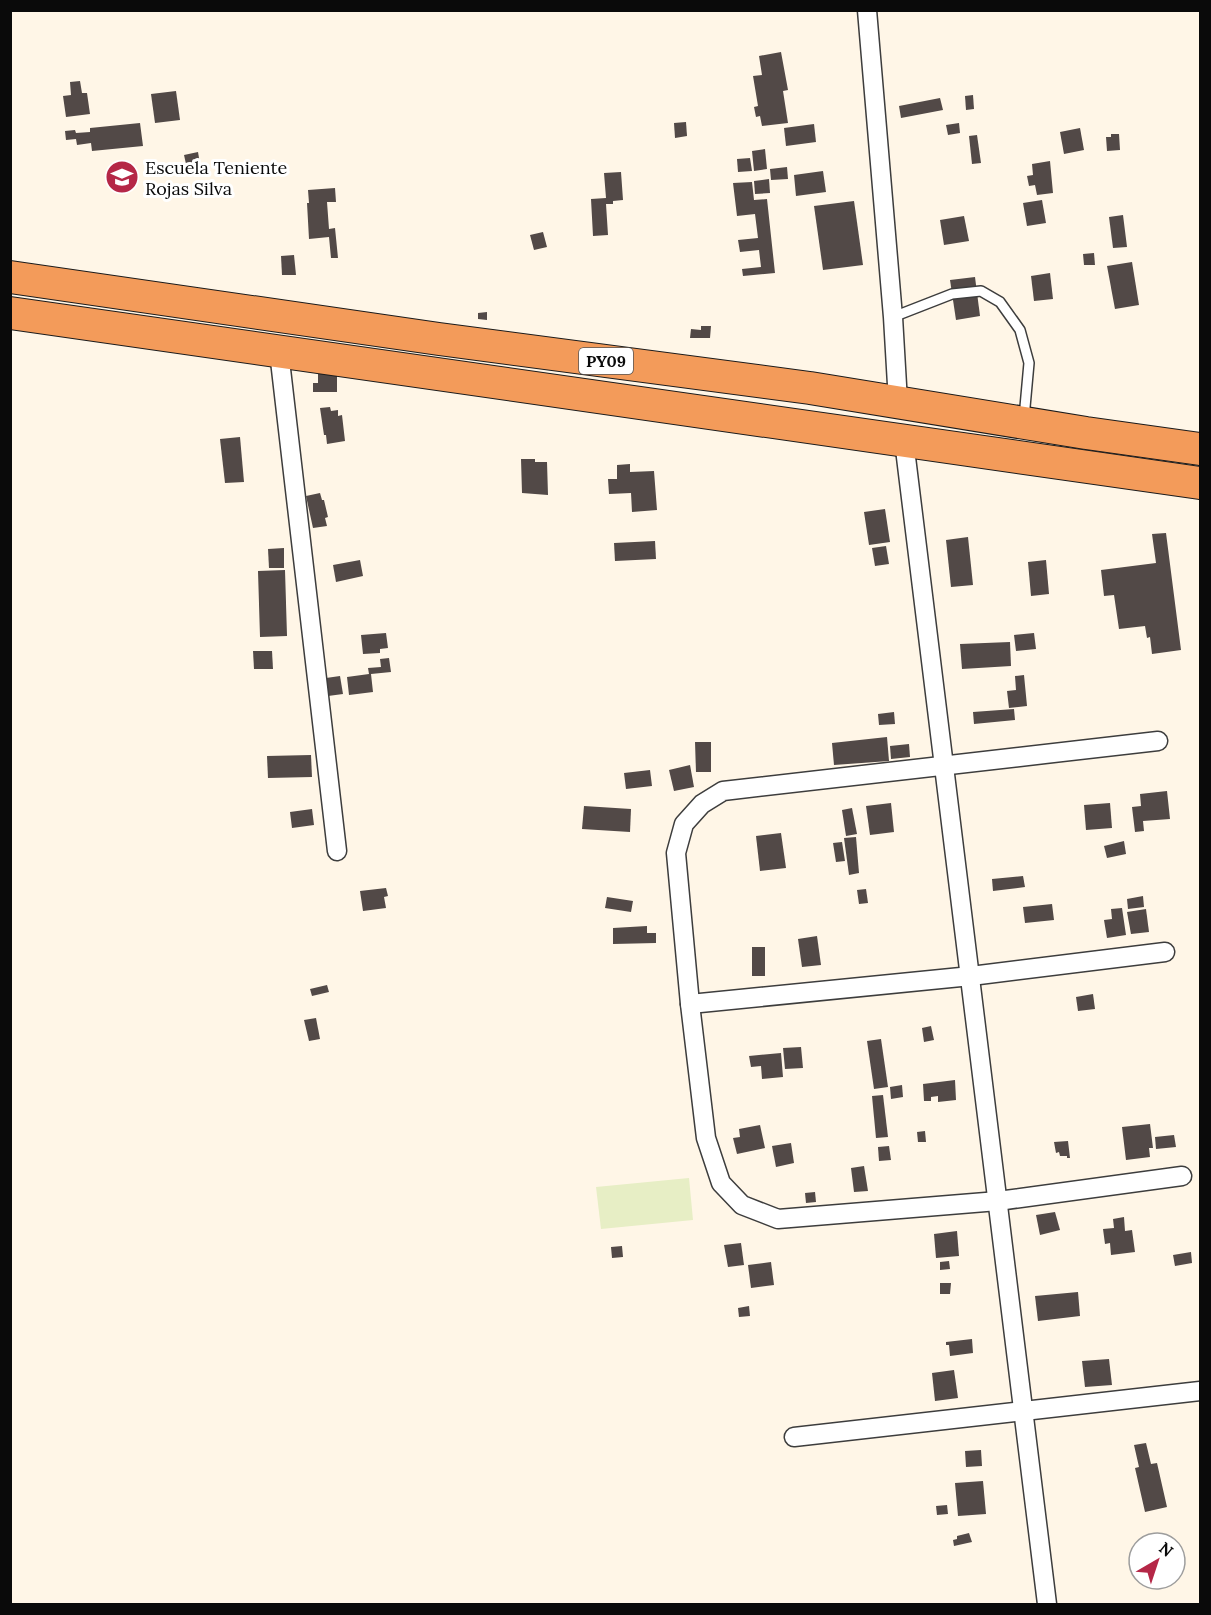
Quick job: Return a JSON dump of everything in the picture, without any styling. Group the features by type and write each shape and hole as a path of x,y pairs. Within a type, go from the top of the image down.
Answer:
{"highway":[{"name":"PY09","path":"10,277 439,339 798,387 1200,449"},
{"name":"PY09","path":"10,313 1200,483"}],"street":[{"path":"867,10 898,402"},
{"path":"279,352 337,851"},
{"path":"904,441 1047,1605"},
{"path":"1158,741 723,791 702,804 684,824 676,854 690,1004 706,1138 721,1183 742,1205 778,1219 998,1201 1182,1176"},
{"path":"690,1004 971,976 1165,952"},
{"path":"794,1437 1200,1391"}],"lane":[{"path":"893,317 952,294 981,291 1000,302 1020,330 1029,363 1023,423"}],"green space":[{"path":"689,1178 693,1220 601,1229 596,1187"}],"building":[{"path":"781,52 788,90 783,91 788,123 762,126 760,116 756,117 754,107 758,106 753,76 762,75 759,56"},
{"path":"80,81 82,93 87,93 90,114 66,117 63,96 71,95 70,82"},
{"path":"176,91 180,120 155,123 151,94"},
{"path":"973,95 974,109 966,110 965,96"},
{"path":"940,98 943,110 901,118 899,106"},
{"path":"686,122 687,136 675,138 674,123"},
{"path":"140,123 143,146 92,151 91,143 77,145 76,139 66,140 65,131 90,132 90,128"},
{"path":"959,123 960,133 948,135 946,125"},
{"path":"814,124 816,142 786,146 784,128"},
{"path":"1080,128 1084,150 1064,154 1060,132"},
{"path":"1111,134 1119,134 1120,150 1107,151 1106,137 1111,137"},
{"path":"977,135 981,163 972,164 969,136"},
{"path":"765,149 767,169 754,171 752,151"},
{"path":"198,152 201,170 188,173 184,155"},
{"path":"750,158 752,171 738,172 737,159"},
{"path":"1050,161 1053,193 1037,195 1035,185 1029,186 1027,176 1033,175 1032,164"},
{"path":"787,167 788,179 771,180 770,169"},
{"path":"823,171 826,192 796,196 794,175"},
{"path":"621,172 623,200 606,204 608,235 593,236 591,199 606,198 604,173"},
{"path":"769,179 770,193 755,194 754,181"},
{"path":"752,182 754,200 767,199 775,273 743,276 742,269 761,267 759,250 740,252 738,240 758,238 755,214 737,216 733,183"},
{"path":"335,188 336,202 327,202 329,229 335,228 338,258 331,258 329,237 309,239 307,203 309,203 308,190"},
{"path":"1042,200 1046,223 1027,226 1023,203"},
{"path":"854,201 863,265 823,270 814,206"},
{"path":"1123,215 1127,247 1113,248 1109,217"},
{"path":"964,216 969,241 944,245 940,220"},
{"path":"543,232 547,247 534,250 530,235"},
{"path":"1094,253 1095,265 1084,265 1083,254"},
{"path":"294,255 296,275 282,275 281,256"},
{"path":"1132,262 1139,305 1115,309 1107,266"},
{"path":"1050,273 1053,299 1034,301 1031,276"},
{"path":"975,277 980,316 956,320 950,280"},
{"path":"487,312 487,320 478,319 478,313"},
{"path":"701,326 711,326 710,338 690,338 691,329 701,330"},
{"path":"318,371 337,372 337,392 313,392 313,383 318,383"},
{"path":"330,407 331,411 338,410 338,416 342,415 345,441 327,444 320,408"},
{"path":"240,437 244,482 225,483 220,439"},
{"path":"521,459 547,462 548,495 522,493"},
{"path":"630,464 630,472 654,471 657,510 632,512 631,493 609,494 608,479 617,479 617,465"},
{"path":"320,493 328,517 325,518 327,526 313,528 306,496"},
{"path":"885,509 890,542 869,545 864,512"},
{"path":"1166,533 1181,650 1152,654 1150,637 1147,638 1145,626 1119,629 1114,595 1104,596 1101,570 1156,563 1152,534"},
{"path":"968,537 973,585 951,587 946,540"},
{"path":"655,541 656,559 615,561 614,543"},
{"path":"886,546 889,564 875,566 872,548"},
{"path":"284,548 284,568 269,568 268,549"},
{"path":"360,560 363,576 336,582 333,565"},
{"path":"1046,560 1049,594 1031,596 1028,562"},
{"path":"285,570 287,636 260,637 258,571"},
{"path":"386,633 388,648 380,649 380,653 363,654 361,635"},
{"path":"1034,633 1036,649 1016,651 1014,635"},
{"path":"1010,642 1011,666 962,669 960,644"},
{"path":"253,651 272,651 273,669 254,669"},
{"path":"389,658 391,672 371,674 373,692 349,695 347,677 369,674 368,668 381,667 380,659"},
{"path":"1024,675 1027,706 1009,708 1007,691 1016,690 1015,676"},
{"path":"340,676 343,694 328,696 326,678"},
{"path":"1014,709 1015,720 974,724 973,712"},
{"path":"894,712 895,724 879,725 878,714"},
{"path":"887,737 889,761 834,765 832,743"},
{"path":"695,742 711,742 711,772 696,772"},
{"path":"909,744 910,757 891,759 890,746"},
{"path":"311,755 312,777 268,778 267,756"},
{"path":"690,765 694,787 674,791 669,770"},
{"path":"650,770 652,786 626,789 624,773"},
{"path":"1167,791 1170,819 1143,821 1144,831 1135,832 1132,807 1141,806 1140,794"},
{"path":"891,803 894,832 870,835 866,806"},
{"path":"1110,803 1112,828 1086,830 1084,805"},
{"path":"584,806 631,809 630,832 582,829"},
{"path":"852,808 857,834 846,836 842,810"},
{"path":"312,809 314,825 292,828 290,812"},
{"path":"781,833 786,868 760,871 756,836"},
{"path":"856,837 859,873 849,875 844,838"},
{"path":"1124,841 1126,854 1107,858 1104,846"},
{"path":"842,842 845,861 836,862 833,843"},
{"path":"1023,876 1025,887 993,891 992,879"},
{"path":"386,888 388,896 384,897 386,908 363,911 360,891"},
{"path":"866,889 868,903 859,904 857,890"},
{"path":"1143,896 1144,907 1128,909 1127,899"},
{"path":"607,897 633,901 631,912 605,908"},
{"path":"1052,904 1054,920 1025,923 1023,907"},
{"path":"1122,908 1126,935 1107,938 1104,920 1112,919 1111,909"},
{"path":"1146,909 1149,932 1131,934 1127,912"},
{"path":"647,926 647,933 656,933 656,943 613,944 613,928"},
{"path":"817,936 821,965 802,967 798,939"},
{"path":"752,947 765,947 765,976 752,976"},
{"path":"327,985 329,992 312,996 310,989"},
{"path":"1093,994 1095,1009 1078,1011 1076,997"},
{"path":"316,1018 320,1039 309,1041 304,1020"},
{"path":"931,1026 934,1040 924,1042 922,1028"},
{"path":"881,1039 888,1087 874,1089 867,1041"},
{"path":"801,1047 803,1068 785,1069 783,1048"},
{"path":"781,1053 783,1077 762,1079 761,1066 751,1067 749,1056"},
{"path":"955,1080 956,1100 938,1102 938,1096 931,1097 931,1101 924,1101 923,1084"},
{"path":"902,1085 903,1097 891,1099 890,1087"},
{"path":"883,1095 888,1137 876,1138 872,1096"},
{"path":"1150,1124 1153,1148 1149,1148 1150,1157 1126,1160 1122,1127"},
{"path":"760,1125 765,1148 737,1154 733,1138 740,1137 739,1129"},
{"path":"925,1131 926,1142 918,1142 917,1132"},
{"path":"1174,1135 1176,1147 1156,1149 1155,1137"},
{"path":"1068,1141 1070,1158 1060,1156 1059,1152 1056,1153 1054,1142"},
{"path":"791,1143 794,1163 776,1167 772,1146"},
{"path":"889,1146 891,1160 879,1161 878,1147"},
{"path":"864,1166 868,1191 854,1192 851,1168"},
{"path":"815,1192 816,1202 806,1203 805,1193"},
{"path":"1055,1212 1060,1230 1040,1235 1036,1215"},
{"path":"1124,1217 1125,1231 1132,1230 1135,1252 1111,1255 1110,1243 1105,1244 1103,1229 1114,1228 1113,1219"},
{"path":"957,1231 959,1256 936,1258 934,1234"},
{"path":"741,1243 744,1265 728,1267 724,1245"},
{"path":"622,1246 623,1257 612,1258 611,1247"},
{"path":"1191,1252 1192,1263 1175,1266 1173,1255"},
{"path":"949,1261 950,1269 940,1270 940,1262"},
{"path":"771,1262 774,1285 751,1288 748,1265"},
{"path":"940,1283 951,1283 950,1294 940,1294"},
{"path":"1078,1292 1080,1316 1038,1321 1035,1296"},
{"path":"749,1306 750,1316 739,1317 738,1308"},
{"path":"972,1339 973,1353 950,1356 949,1345 946,1345 946,1342"},
{"path":"1109,1359 1112,1385 1085,1387 1082,1361"},
{"path":"954,1370 958,1398 935,1401 932,1373"},
{"path":"1146,1443 1151,1464 1157,1463 1167,1507 1145,1512 1135,1468 1139,1467 1134,1445"},
{"path":"981,1450 982,1466 966,1467 965,1451"},
{"path":"983,1481 986,1514 958,1516 955,1483"},
{"path":"947,1505 948,1514 937,1515 936,1506"},
{"path":"969,1533 972,1542 954,1546 953,1540 957,1539 957,1536"}],"place":[{"name":"Escuela Teniente Rojas Silva","path":"122,177"}]}
